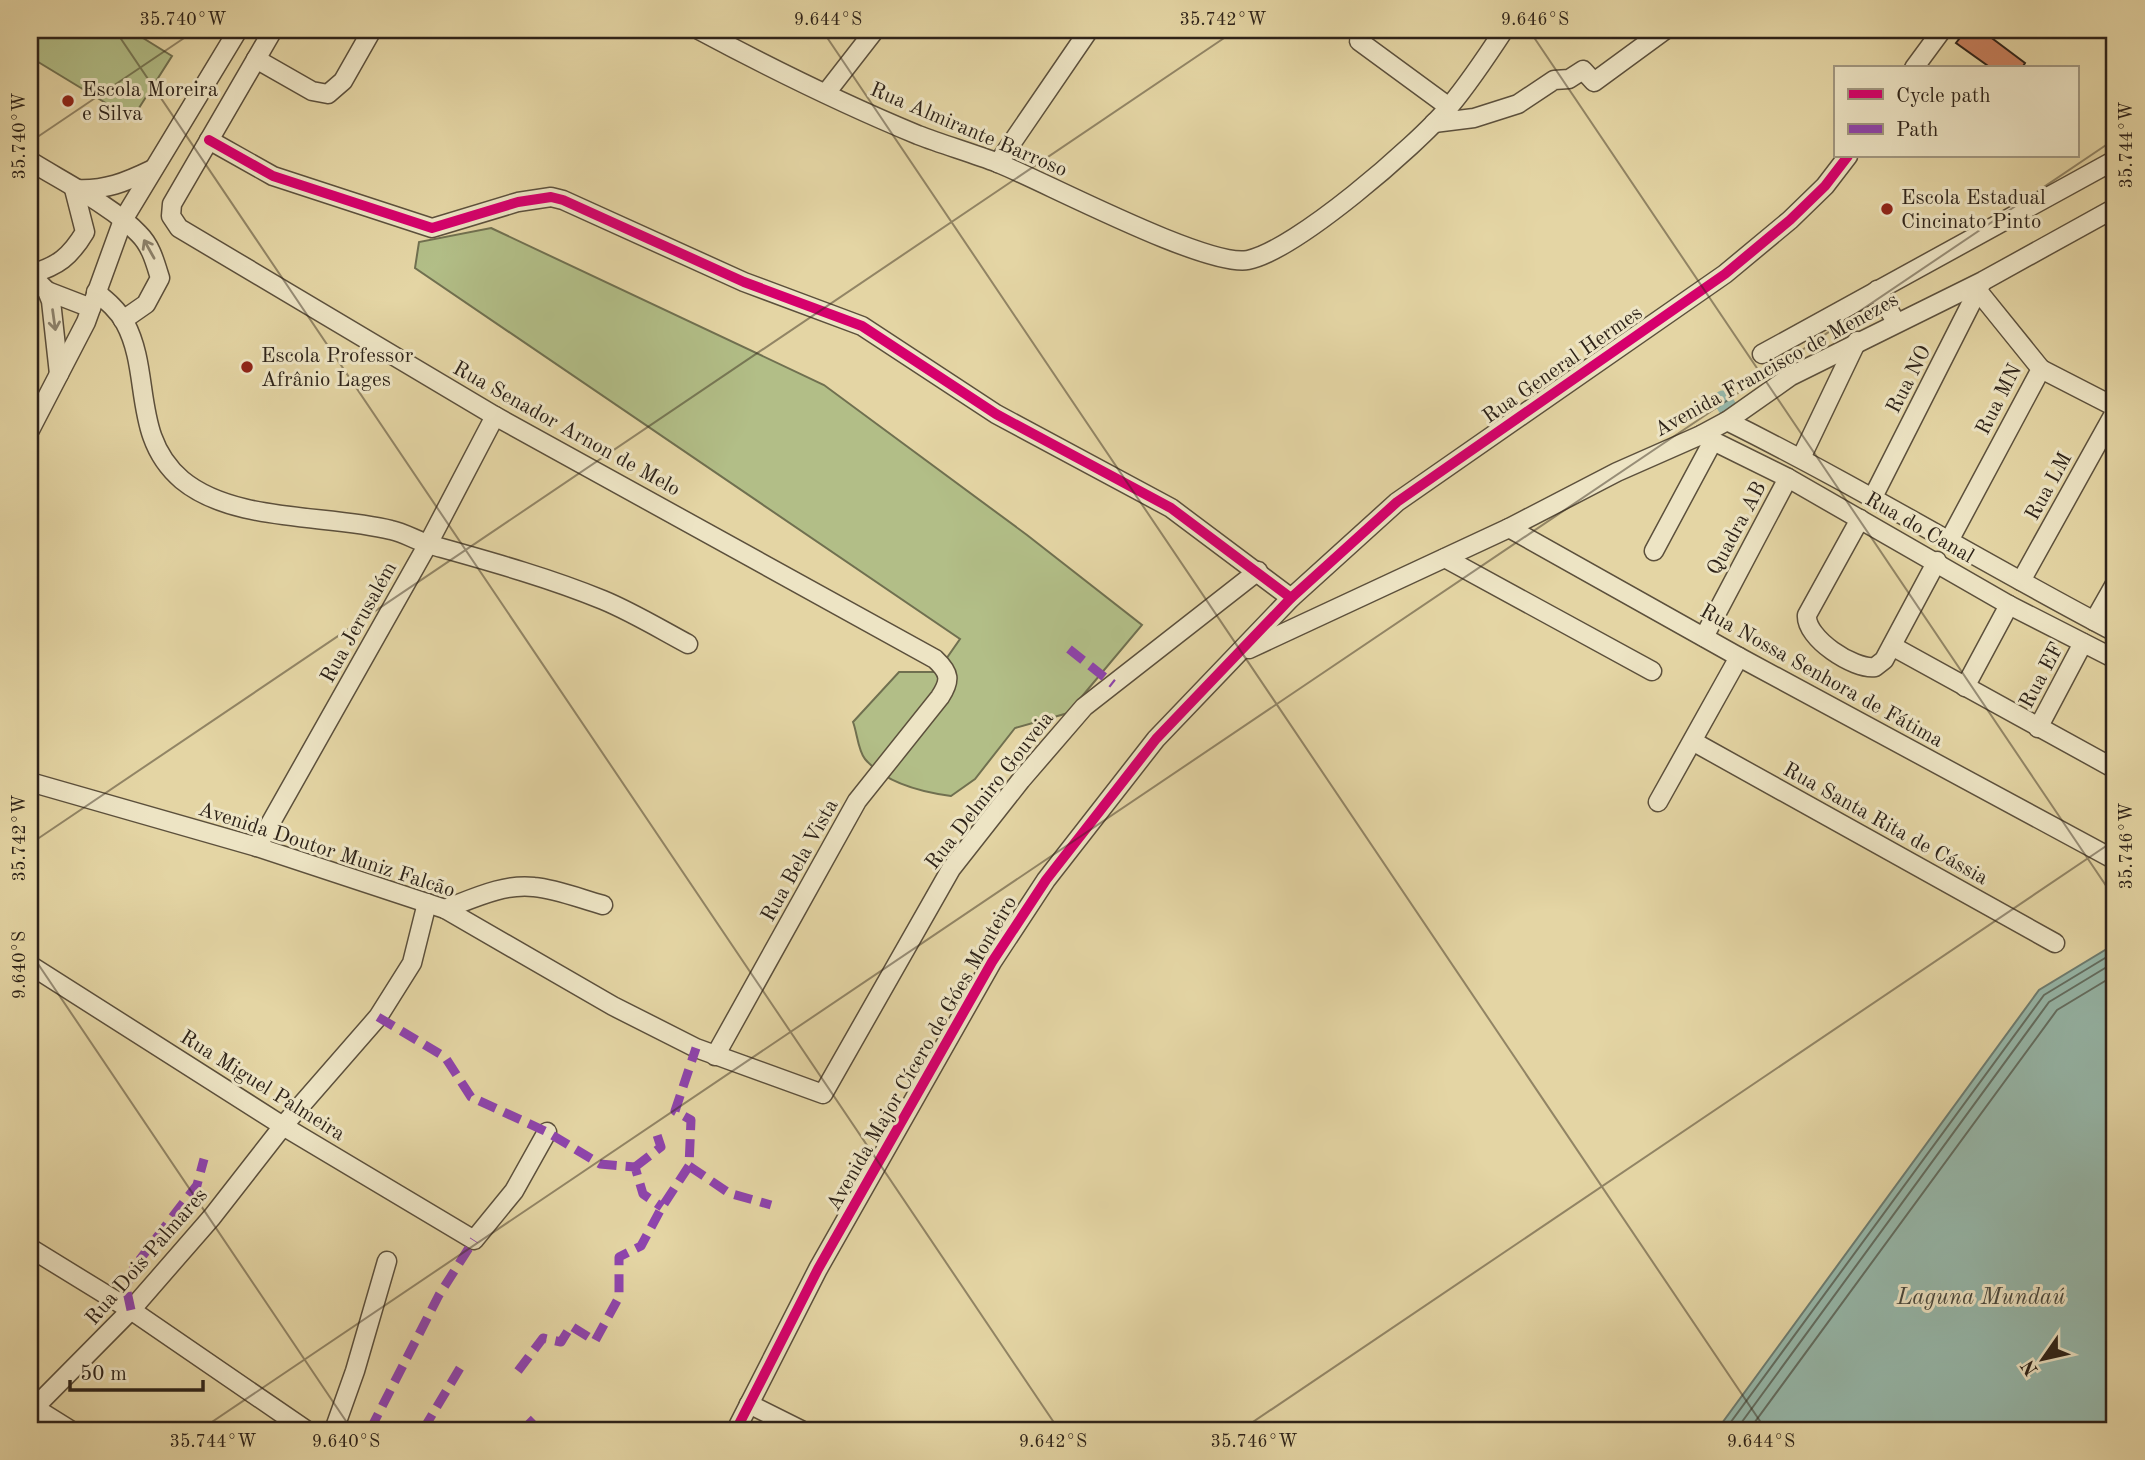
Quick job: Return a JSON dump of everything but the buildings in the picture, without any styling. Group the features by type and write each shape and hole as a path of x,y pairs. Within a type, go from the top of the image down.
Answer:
{"street":[{"path":"30,430 59,375 93,300 123,220 238,30"},
{"path":"273,30 209,140 273,176 432,228 536,199 563,200 707,267 862,326 996,414 1156,499 1258,571 1288,603 1303,626"},
{"path":"256,59 312,91 328,94 339,87 372,30"},
{"name":"Rua Almirante Barroso","path":"699,30 784,75 919,135 998,163 1177,242 1245,261 1283,245 1373,177 1434,123"},
{"path":"826,93 874,30"},
{"path":"998,163 1089,30"},
{"path":"1434,123 1449,107 1504,30"},
{"path":"1434,123 1474,118 1518,104 1554,80 1569,79 1583,70 1594,82 1665,30"},
{"path":"1915,66 1942,30"},
{"path":"1359,41 1449,107"},
{"name":"Rua Senador Arnon de Melo","path":"209,140 180,190 171,216 186,233 495,416 899,639 945,668 949,681 940,697"},
{"name":"Rua General Hermes","path":"1288,603 1397,502 1725,274 1790,220 1825,186 1846,158"},
{"path":"1762,354 1877,289 2063,191 2115,160"},
{"path":"30,161 123,220 140,234 153,253 160,278 146,304 123,320"},
{"path":"74,189 96,190 117,186 154,169"},
{"path":"59,375 55,316 47,291 30,274 54,267 71,256 85,232 74,189"},
{"name":"Avenida Francisco de Menezes","path":"1242,652 1303,626 1509,528 1617,472 1707,438 1766,391 1857,341 1981,286 2115,208"},
{"name":"Rua MN","path":"1950,538 2041,369 1981,286"},
{"name":"Rua NO","path":"1873,497 1981,286"},
{"path":"1877,289 1896,322"},
{"path":"47,291 93,300 123,320 132,343 148,428 158,450 184,481 226,503 388,529 428,544 470,555 604,600 688,644"},
{"path":"1801,458 1857,341"},
{"path":"2041,369 2115,407"},
{"name":"Rua LM","path":"2021,582 2115,412"},
{"name":"Rua Jerusalém","path":"257,847 428,544 495,416"},
{"name":"Rua do Canal","path":"1727,421 1950,538 2021,582 2115,632"},
{"path":"1654,551 1707,438"},
{"name":"Rua do Canal","path":"1707,438 1788,478 1937,561 2009,605 2115,659"},
{"name":"Quadra AB","path":"1704,638 1788,478"},
{"path":"1860,519 1807,615 1809,630 1819,642 1859,665 1867,668 1881,664 1937,561"},
{"name":"Rua Nossa Senhora de Fátima","path":"1509,528 1704,638 2115,860"},
{"path":"1445,558 1652,671"},
{"name":"Rua Delmiro Gouveia","path":"823,1094 951,869 1021,780 1084,707 1258,571"},
{"path":"2094,621 2115,584"},
{"name":"Avenida Major Cícero de Góes Monteiro","path":"736,1430 818,1269 931,1066 1032,901 1156,739 1288,603"},
{"path":"1965,687 2009,605"},
{"name":"Rua EF","path":"2038,728 2084,643"},
{"path":"1892,646 2038,728 2114,765"},
{"path":"1658,802 1694,742 1739,657"},
{"name":"Rua Bela Vista","path":"715,1056 858,801 940,697"},
{"name":"Rua Santa Rita de Cássia","path":"1694,742 2055,943"},
{"name":"Avenida Doutor Muniz Falcão","path":"31,782 257,847 445,909 613,1006 715,1056 823,1094"},
{"path":"445,909 490,893 523,887 536,887 603,905"},
{"name":"Rua Dois Palmares","path":"32,1407 131,1311 212,1217 283,1126 378,1017 412,963 427,903"},
{"name":"Rua Miguel Palmeira","path":"30,965 283,1126 474,1240 514,1191 547,1132"},
{"path":"30,1248 131,1311 306,1430"},
{"path":"334,1430 355,1371 387,1261"},
{"path":"749,1404 801,1430"},
{"path":"32,1407 70,1430"}],"green space":[{"path":"30,30 130,30 172,56 132,119 30,57"},
{"path":"491,228 824,385 1027,535 1142,625 1068,713 1015,728 975,779 951,796 916,789 883,774 863,756 853,722 899,672 937,672 960,639 415,268 419,242"}],"water":[{"name":"Laguna Mundaú","path":"2115,944 2115,1430 1717,1430 2039,990"}],"waterway":[{"path":"1723,400 1730,412"}],"marked path":[{"path":"1069,649 1113,684"},
{"path":"378,1017 445,1057 471,1097 547,1132 600,1164 635,1167 643,1194 662,1207"},
{"path":"518,1371 543,1338 561,1342 571,1326 595,1341 619,1297 619,1257 641,1246 689,1166 691,1120 675,1111 696,1048"},
{"path":"635,1167 661,1147 656,1132"},
{"path":"131,1310 126,1287 134,1267 197,1185 204,1159"},
{"path":"689,1166 729,1193 771,1205"},
{"path":"370,1430 439,1295 474,1240"},
{"path":"423,1430 463,1363"},
{"path":"523,1430 534,1419"}],"cycle path":[{"path":"209,140 273,176 432,228 518,202 551,197 563,200 744,282 862,326 996,414 1171,508 1291,598"},
{"path":"736,1430 818,1269 992,962 1046,880 1156,739 1291,598 1397,502 1725,274 1790,220 1825,186 1846,158"}],"place":[{"name":"Escola Moreira e Silva","path":"68,101"},
{"name":"Escola Estadual Cincinato Pinto","path":"1887,209"},
{"name":"Escola Professor Afrânio Lages","path":"247,367"}]}
